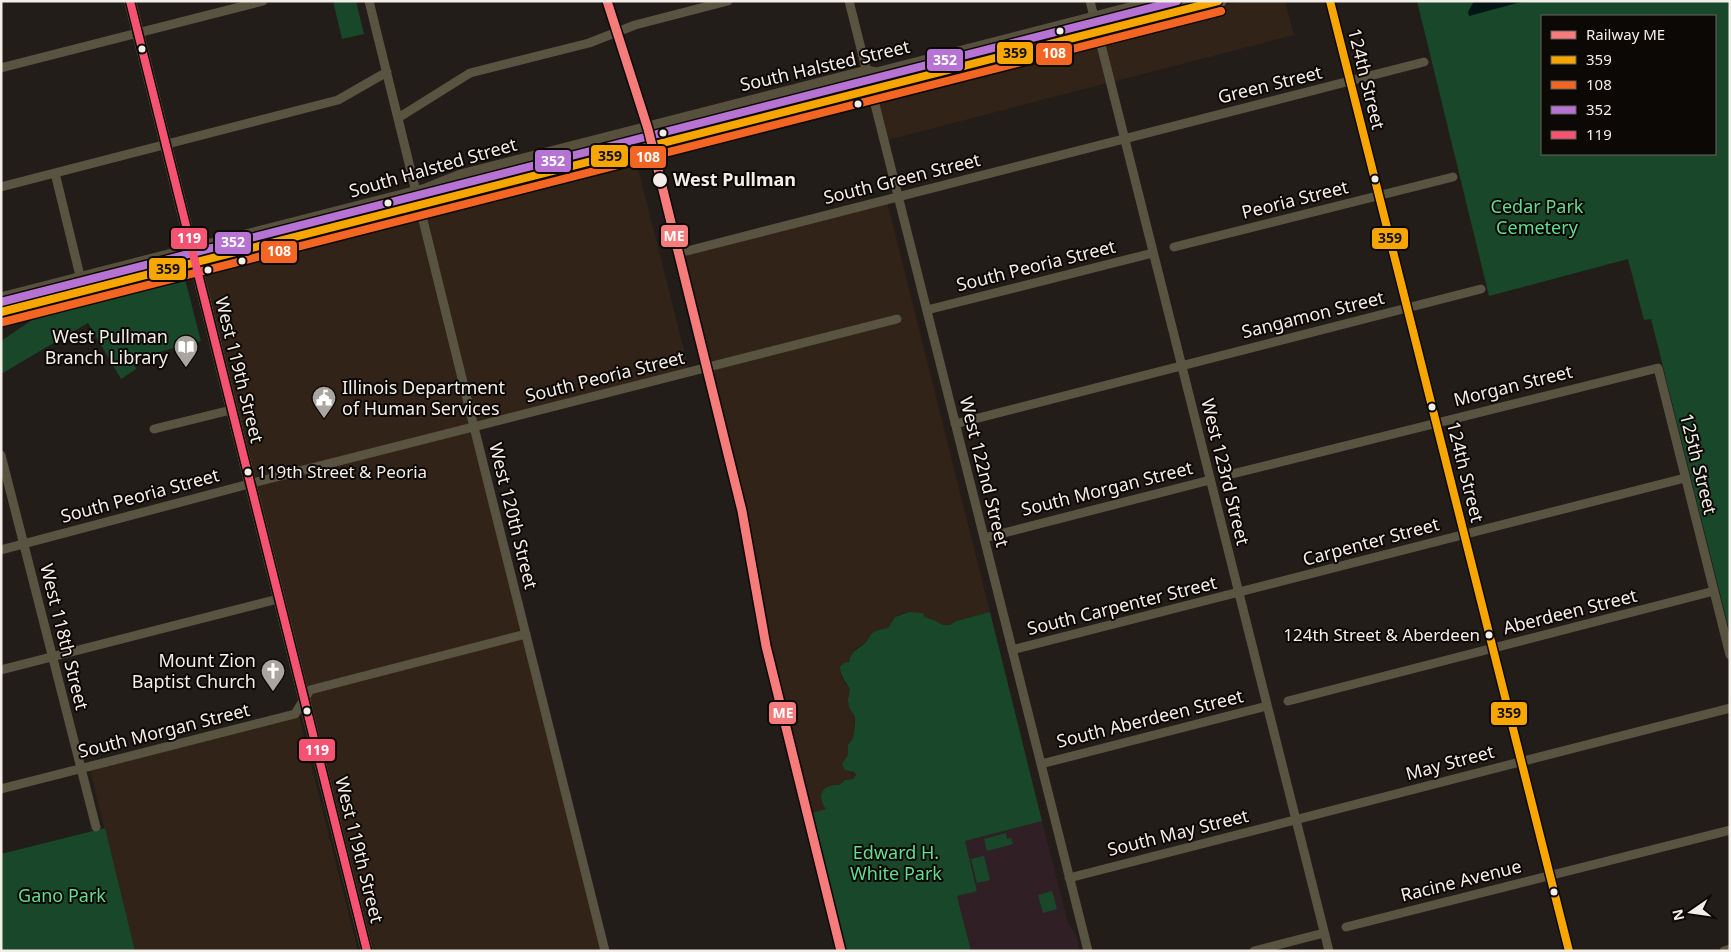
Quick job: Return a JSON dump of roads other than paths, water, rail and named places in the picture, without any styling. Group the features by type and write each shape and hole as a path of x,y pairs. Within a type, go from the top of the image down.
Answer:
{"main road":[{"name":"South Halsted Street","path":"1,312 193,258 418,200 871,89 1096,26 1165,1"},
{"name":"South Halsted Street","path":"418,200 461,177 867,73 877,75 1096,26 1219,1"},
{"name":"South Halsted Street","path":"1,300 81,280 193,258"}],"street":[{"name":"West 119th Street","path":"130,1 367,951"},
{"path":"1,68 263,1"},
{"name":"West 120th Street","path":"369,1 606,951"},
{"path":"398,118 470,73 589,43 635,25 728,1"},
{"name":"West 122nd Street","path":"849,1 1088,951"},
{"name":"West 123rd Street","path":"1090,1 1329,951"},
{"name":"124th Street","path":"1330,1 1569,951"},
{"name":"Green Street","path":"1124,139 1424,62"},
{"path":"1,187 338,100 387,72"},
{"name":"South Green Street","path":"687,251 1124,139"},
{"path":"55,173 81,280"},
{"name":"Peoria Street","path":"1174,247 1453,177"},
{"name":"South Peoria Street","path":"927,310 1153,253"},
{"name":"Sangamon Street","path":"955,424 1481,289"},
{"name":"South Peoria Street","path":"1,550 249,484 897,319"},
{"name":"Morgan Street","path":"1232,474 1658,368"},
{"name":"125th Street","path":"1658,368 1730,656"},
{"path":"154,429 231,410"},
{"name":"West 118th Street","path":"1,455 96,826"},
{"name":"Carpenter Street","path":"1239,593 1685,478"},
{"name":"South Morgan Street","path":"984,538 1210,480"},
{"name":"Aberdeen Street","path":"1288,701 1714,591"},
{"name":"South Carpenter Street","path":"1012,650 1239,593"},
{"path":"1,670 278,599"},
{"name":"South Morgan Street","path":"1,789 295,714 310,690 526,634"},
{"name":"South Aberdeen Street","path":"1041,764 1267,706"},
{"name":"May Street","path":"1296,820 1730,708"},
{"name":"South May Street","path":"1069,878 1296,820"},
{"name":"Racine Avenue","path":"1346,927 1730,830"},
{"path":"1254,951 1324,933"},
{"path":"1724,951 1730,949"}],"rail line":[{"name":"ME","path":"607,1 648,129 742,511 766,646 841,951"}],"place":[{"name":"West Pullman","path":"660,180"},
{"name":"West Pullman Branch Library","path":"186,368"},
{"name":"Illinois Department of Human Services","path":"324,419"},
{"name":"119th Street & Peoria","path":"248,472"},
{"name":"124th Street & Aberdeen","path":"1489,635"},
{"name":"Mount Zion Baptist Church","path":"273,692"}],"park label":[{"name":"Cedar Park Cemetery","path":"1537,217"},
{"name":"Edward H. White Park","path":"896,863"},
{"name":"Gano Park","path":"62,896"}]}
